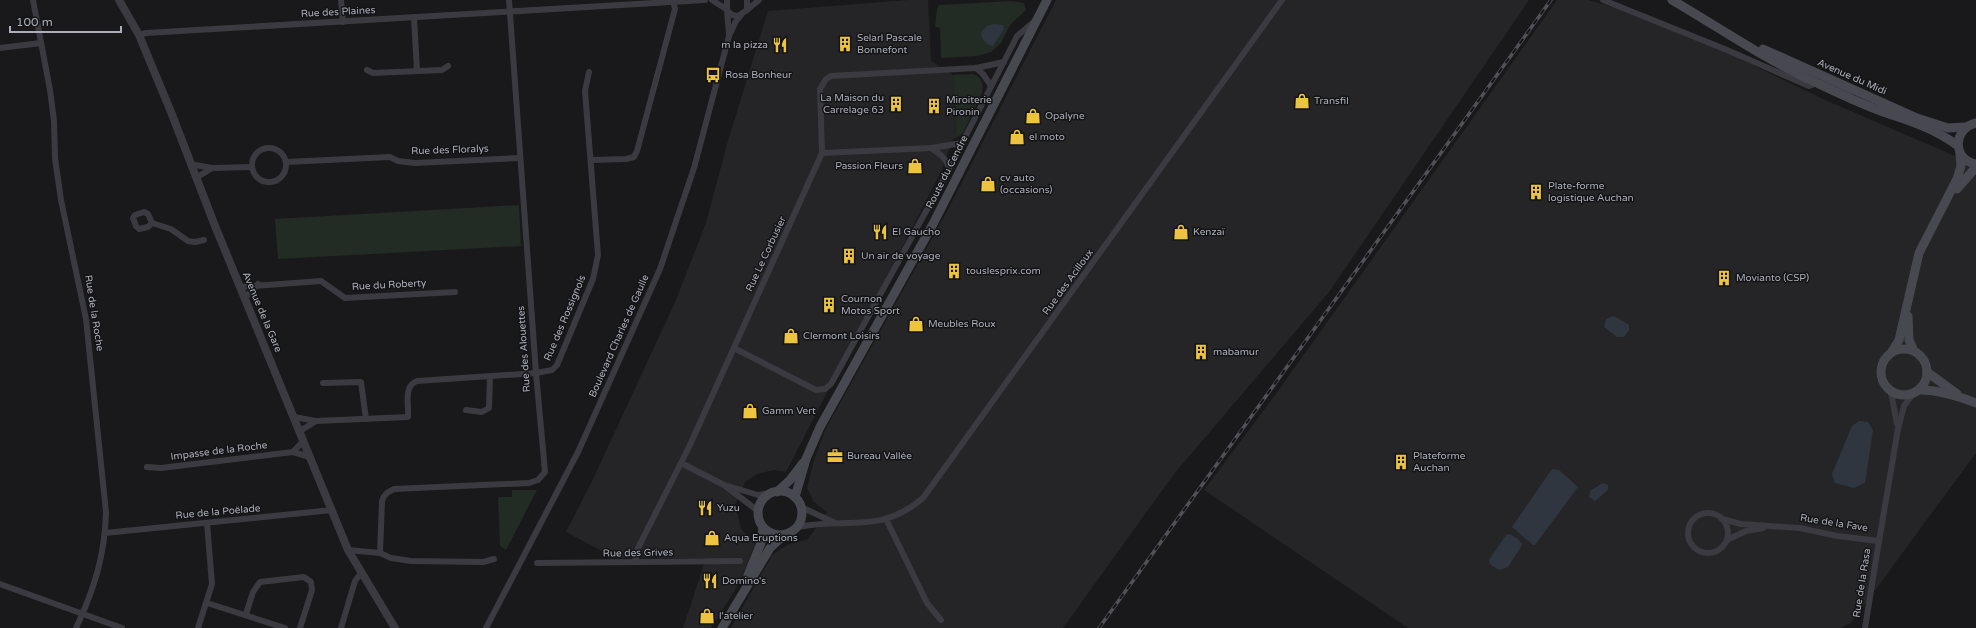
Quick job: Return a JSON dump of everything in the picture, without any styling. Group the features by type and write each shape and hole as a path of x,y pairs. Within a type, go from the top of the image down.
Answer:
{"main road":[{"name":"Route du Cendre","path":"795,497 806,459 820,427 936,217 1047,0"},
{"name":"Avenue du Midi","path":"1672,0 1782,66 1817,84 1888,114 1916,122 1945,136 1969,162 1976,166"},
{"name":"Avenue du Midi","path":"1733,36 1917,118 1948,128 1965,128"},
{"path":"1907,304 1909,340 1914,351 1924,360 1928,372 1927,379 1920,390 1912,395 1898,395 1891,392 1886,387 1881,374 1882,366 1885,358 1891,353 1899,340 1907,304 1919,253 1944,207 1957,179 1961,166 1958,138 1965,128 1976,123"},
{"path":"1944,207 1976,166"},
{"path":"1891,353 1906,349 1914,351"},
{"path":"1928,372 1963,398"},
{"path":"1920,390 1932,390 1976,403"},
{"name":"Route du Cendre","path":"774,492 790,480 806,459"},
{"path":"722,628 770,548 784,535 792,532 798,527 802,515 801,507 795,497 788,493 774,492 762,500 758,512 759,520 763,527 773,534 784,535"},
{"path":"739,598 761,543 763,527"}],"street":[{"name":"Rue de la Roche","path":"34,0 54,121 55,158 61,200 87,326 106,512 105,533 94,588 76,628"},
{"name":"Avenue de la Gare","path":"119,0 139,35 171,112 190,164 348,550 395,628"},
{"path":"341,0 343,22"},
{"name":"Rue des Alouettes","path":"380,553 382,501 383,496 388,491 394,489 529,483 542,477 545,465 536,373 509,0"},
{"name":"Rue des Plaines","path":"139,35 146,33 705,0"},
{"path":"712,0 727,9 732,15 741,15"},
{"name":"Boulevard Charles de Gaulle","path":"726,0 729,36"},
{"path":"747,0 747,10"},
{"path":"747,10 759,0"},
{"name":"Rue des Acilloux","path":"798,527 814,524 860,524 886,519 906,510 916,503 931,488 1282,0"},
{"path":"1603,0 1727,50 1809,86 1824,82 1861,97 1880,101"},
{"path":"591,160 626,159 634,157 637,151 675,9 673,1"},
{"name":"Boulevard Charles de Gaulle","path":"486,628 578,452 660,269 694,168 729,36 736,21 747,10"},
{"path":"414,17 417,71"},
{"path":"734,348 816,390 825,389 831,384 950,168 1017,36 1039,18"},
{"path":"0,48 41,44"},
{"path":"962,143 931,148 822,152 820,89 826,79 831,76 976,68 1004,62"},
{"path":"367,70 373,73 442,70 448,66"},
{"path":"976,68 983,74 991,86"},
{"name":"Rue des Rossignols","path":"366,419 408,417 408,389 413,382 536,373 552,370 558,365 593,279 598,256 585,91 589,72"},
{"path":"267,148 277,150 284,157 286,162 284,173 281,178 271,182 266,182 256,177 252,166 254,156 257,152 267,148"},
{"path":"931,148 944,157 950,168"},
{"name":"Rue Le Corbusier","path":"635,562 638,548 681,463 822,152"},
{"name":"Rue des Floralys","path":"286,162 390,157 398,161 415,163 520,158"},
{"path":"190,164 212,168 252,166"},
{"path":"196,178 212,168"},
{"path":"152,223 171,229 188,241 195,242 204,240"},
{"name":"Rue du Roberty","path":"240,287 258,284 321,281 345,298 454,292"},
{"path":"245,298 258,284"},
{"path":"466,410 482,412 489,408 490,376"},
{"path":"294,417 316,422 366,419 361,382 322,383"},
{"name":"Rue de la Fave","path":"1891,392 1898,429"},
{"name":"Rue de la Fave","path":"1722,519 1740,524 1800,528 1837,536 1879,541 1898,429 1904,406 1912,395"},
{"path":"300,431 316,422"},
{"path":"293,452 304,440"},
{"name":"Impasse de la Roche","path":"147,467 160,468 293,452 310,457"},
{"path":"681,463 724,485 758,495 774,492"},
{"path":"724,485 758,512"},
{"name":"Rue des Acilloux","path":"801,507 836,523"},
{"name":"Rue de la Poëlade","path":"105,533 332,510"},
{"path":"1715,514 1722,519 1728,533 1727,540 1720,549 1707,553 1694,547 1689,536 1691,524 1701,515 1715,514"},
{"path":"886,519 927,603 941,620"},
{"path":"198,628 212,584 207,523"},
{"name":"Rue de la Fave","path":"1727,540 1746,531 1768,527"},
{"name":"Rue de la Rasa","path":"1865,628 1879,541"},
{"path":"348,550 380,553 391,558 411,561 483,562 494,559"},
{"name":"Rue des Grives","path":"537,563 740,562"},
{"path":"341,628 355,581 361,573"},
{"path":"246,614 253,592 260,582 304,577 311,582 312,590 300,628"},
{"path":"0,584 122,628"},
{"path":"207,603 246,614 285,628"}],"shaded area":[{"path":"908,0 928,0 931,61 953,75 956,138 953,139 941,172 786,472 774,470 757,474 745,482 735,505 741,529 755,544 739,584 711,628 683,628 706,558 615,558 566,532 593,479 676,300 706,223 727,144 768,11"},
{"path":"1056,0 1529,0 1329,292 1174,474 1063,628 731,628 772,555 787,545 808,539 827,512 814,502 807,488 814,460 826,428 944,217"},
{"path":"1557,0 1588,0 1629,12 1720,49 1823,99 1976,165 1976,453 1851,623 1840,628 1408,628 1204,490 1278,391"},
{"path":"1011,1 1024,3 1026,10 1010,25 1001,43 991,52 977,56 941,58 940,28 935,27 937,9 939,5"},
{"path":"994,24 1003,25 1004,29 993,46 984,41 981,32 987,26"},
{"path":"974,74 982,82 982,93 963,133 956,138 953,75"},
{"path":"519,205 521,246 278,259 275,219"},
{"path":"1614,316 1629,325 1629,330 1624,337 1617,337 1604,327 1606,319"},
{"path":"1859,421 1868,422 1873,430 1865,483 1854,488 1835,483 1832,474 1852,426"},
{"path":"1552,469 1559,470 1578,487 1535,545 1533,545 1512,527"},
{"path":"1603,483 1608,485 1608,490 1595,501 1589,497 1591,490"},
{"path":"512,490 537,490 506,550 500,546 498,497 512,497"},
{"path":"1510,534 1518,539 1522,544 1508,567 1499,570 1490,564 1489,560 1506,535"}],"railway":[{"path":"1099,628 1551,0"}],"place":[{"name":"Selarl Pascale Bonnefont","path":"845,44"},
{"name":"m la pizza","path":"780,45"},
{"name":"Rosa Bonheur","path":"713,75"},
{"name":"Transfil","path":"1302,101"},
{"name":"La Maison du Carrelage 63","path":"896,104"},
{"name":"Miroiterie Pironin","path":"934,106"},
{"name":"Opalyne","path":"1033,116"},
{"name":"el moto","path":"1017,137"},
{"name":"Passion Fleurs","path":"915,166"},
{"name":"cv auto (occasions)","path":"988,184"},
{"name":"Plate-forme logistique Auchan","path":"1536,192"},
{"name":"El Gaucho","path":"880,232"},
{"name":"Kenzaï","path":"1181,232"},
{"name":"Un air de voyage","path":"849,256"},
{"name":"touslesprix.com","path":"954,271"},
{"name":"Movianto (CSP)","path":"1724,278"},
{"name":"Cournon Motos Sport","path":"829,305"},
{"name":"Meubles Roux","path":"916,324"},
{"name":"Clermont Loisirs","path":"791,336"},
{"name":"mabamur","path":"1201,352"},
{"name":"Gamm Vert","path":"750,411"},
{"name":"Bureau Vallée","path":"835,456"},
{"name":"Plateforme Auchan","path":"1401,462"},
{"name":"Yuzu","path":"705,508"},
{"name":"Aqua Eruptions","path":"712,538"},
{"name":"Domino's","path":"710,581"},
{"name":"l'atelier","path":"707,616"}]}
